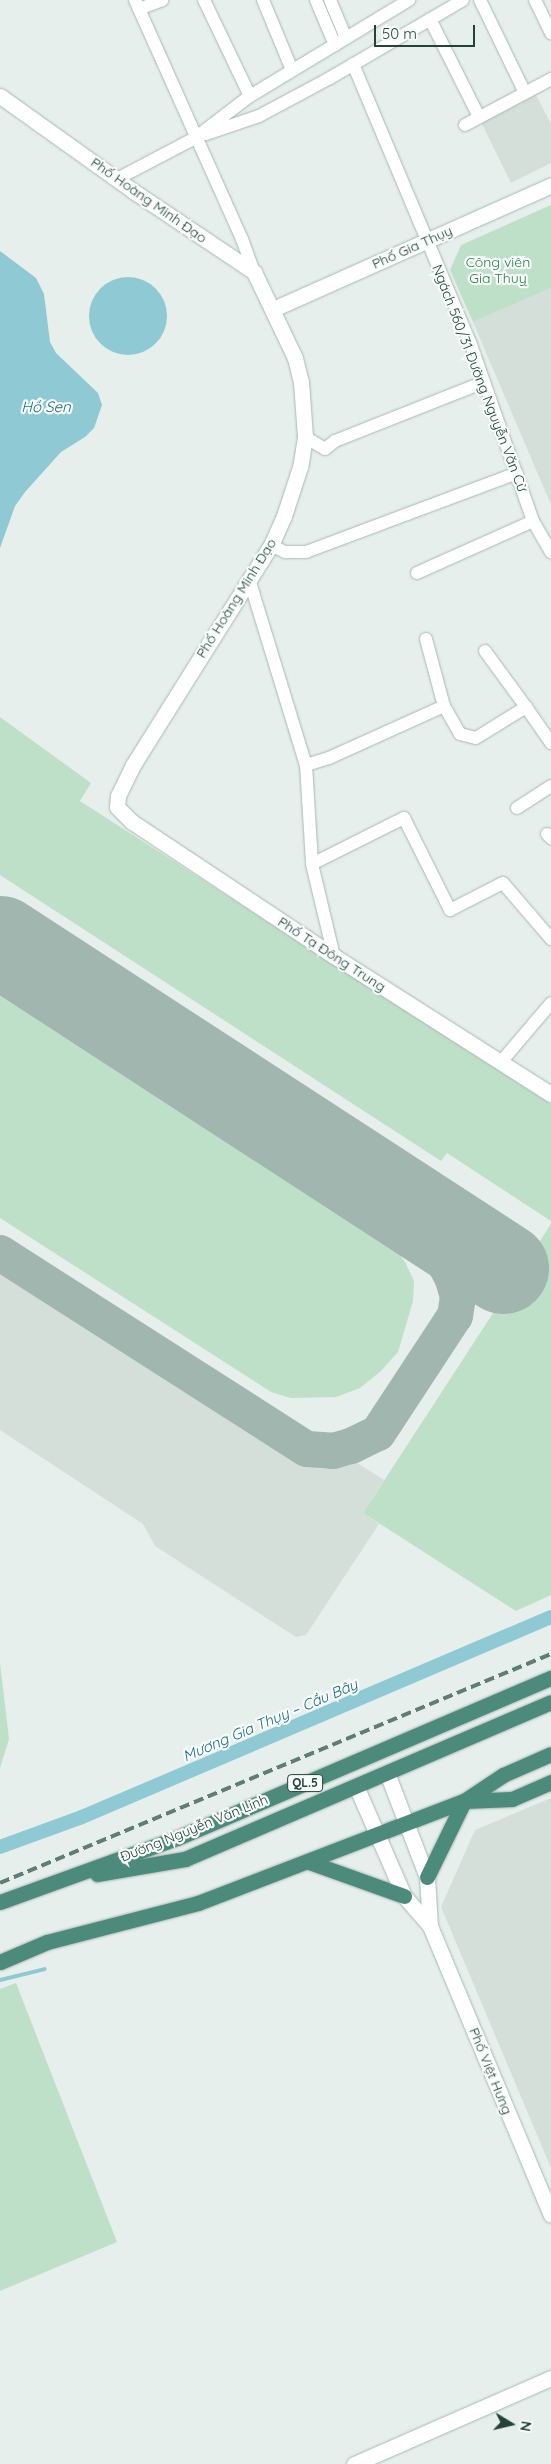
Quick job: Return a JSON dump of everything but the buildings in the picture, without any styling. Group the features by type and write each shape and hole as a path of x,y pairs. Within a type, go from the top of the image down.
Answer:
{"highway":[{"name":"Đường Nguyễn Văn Linh","path":"0,1902 177,1838 551,1678"},
{"name":"Đường Nguyễn Văn Linh","path":"56,1881 185,1859 551,1702"},
{"path":"0,1962 47,1942 198,1903 309,1862 464,1801 503,1775 551,1754"},
{"path":"464,1801 512,1799 551,1782"},
{"path":"427,1877 464,1801"},
{"path":"309,1862 404,1896"}],"street":[{"path":"162,0 137,4 195,138 242,239 254,272"},
{"path":"204,0 250,96"},
{"path":"263,0 292,70"},
{"path":"316,0 340,41"},
{"path":"330,0 340,41"},
{"path":"117,180 195,138 250,96 409,0"},
{"path":"195,138 259,116 463,0"},
{"path":"480,0 525,93"},
{"path":"535,0 551,33"},
{"path":"430,19 479,117"},
{"name":"Ngách 560/31 Đường Nguyễn Văn Cừ","path":"353,64 428,239 484,382 533,521 551,552"},
{"path":"466,125 551,79"},
{"name":"Phố Hoàng Minh Đạo","path":"0,96 117,180 254,272 295,358 301,382 305,437 296,482 271,545 132,765 118,796 117,807"},
{"name":"Phố Gia Thụy","path":"273,309 551,186"},
{"path":"305,437 325,449 335,441 484,382"},
{"path":"271,545 285,552 306,552 517,473"},
{"path":"417,573 533,521"},
{"path":"249,579 306,764 312,864 334,956"},
{"path":"426,639 444,706 460,734 476,738 526,706"},
{"path":"484,651 526,706 551,743"},
{"path":"306,764 329,758 444,706"},
{"path":"517,808 551,786"},
{"name":"Phố Tạ Đông Trung","path":"117,807 132,822 334,956 551,1094"},
{"path":"312,864 404,818 450,910 503,883 551,939"},
{"path":"501,1062 551,1003"},
{"name":"Phố Việt Hưng","path":"387,1773 427,1877 430,1926"},
{"name":"Phố Việt Hưng","path":"356,1786 404,1896 430,1926 551,2215"},
{"path":"354,2464 551,2378"}],"shaded area":[{"path":"536,95 551,124 551,163 511,183 481,122"},
{"path":"551,288 551,505 473,322"},
{"path":"0,1236 384,1480 363,1513 379,1524 306,1635 296,1637 155,1546 143,1524 0,1430"},
{"path":"551,1798 551,2168 441,1907 475,1830"}],"green space":[{"name":"Công viên Gia Thuỵ","path":"551,205 551,288 473,322 450,270 461,245"},
{"path":"0,717 91,783 80,801 551,1104 551,1221 447,1153 441,1161 0,875"},
{"path":"0,989 392,1244 405,1262 414,1281 413,1301 398,1352 381,1371 360,1388 336,1397 291,1398 271,1392 0,1218"},
{"path":"551,1224 551,1595 516,1611 363,1513"},
{"path":"0,1663 9,1739 0,1768"},
{"path":"16,1983 117,2242 0,2291 0,1989"}],"water":[{"name":"Hồ Sen","path":"0,251 36,278 44,294 50,342 56,353 98,393 102,405 94,428 85,437 61,452 15,506 0,548"},
{"path":"120,277 136,277 150,283 161,294 167,308 167,324 161,338 150,349 136,355 120,355 106,349 95,338 89,324 89,308 95,294 106,283"}],"waterway":[{"name":"Mương Gia Thụy – Cầu Bây","path":"0,1847 82,1817 551,1617"},
{"path":"0,1980 45,1969"}],"taxiway":[{"path":"0,1253 307,1449 333,1451 351,1446 378,1433 455,1316 458,1297 453,1279 438,1251 397,1199"}],"runway":[{"path":"0,941 503,1268"}],"railway":[{"path":"0,1883 551,1654"}]}
